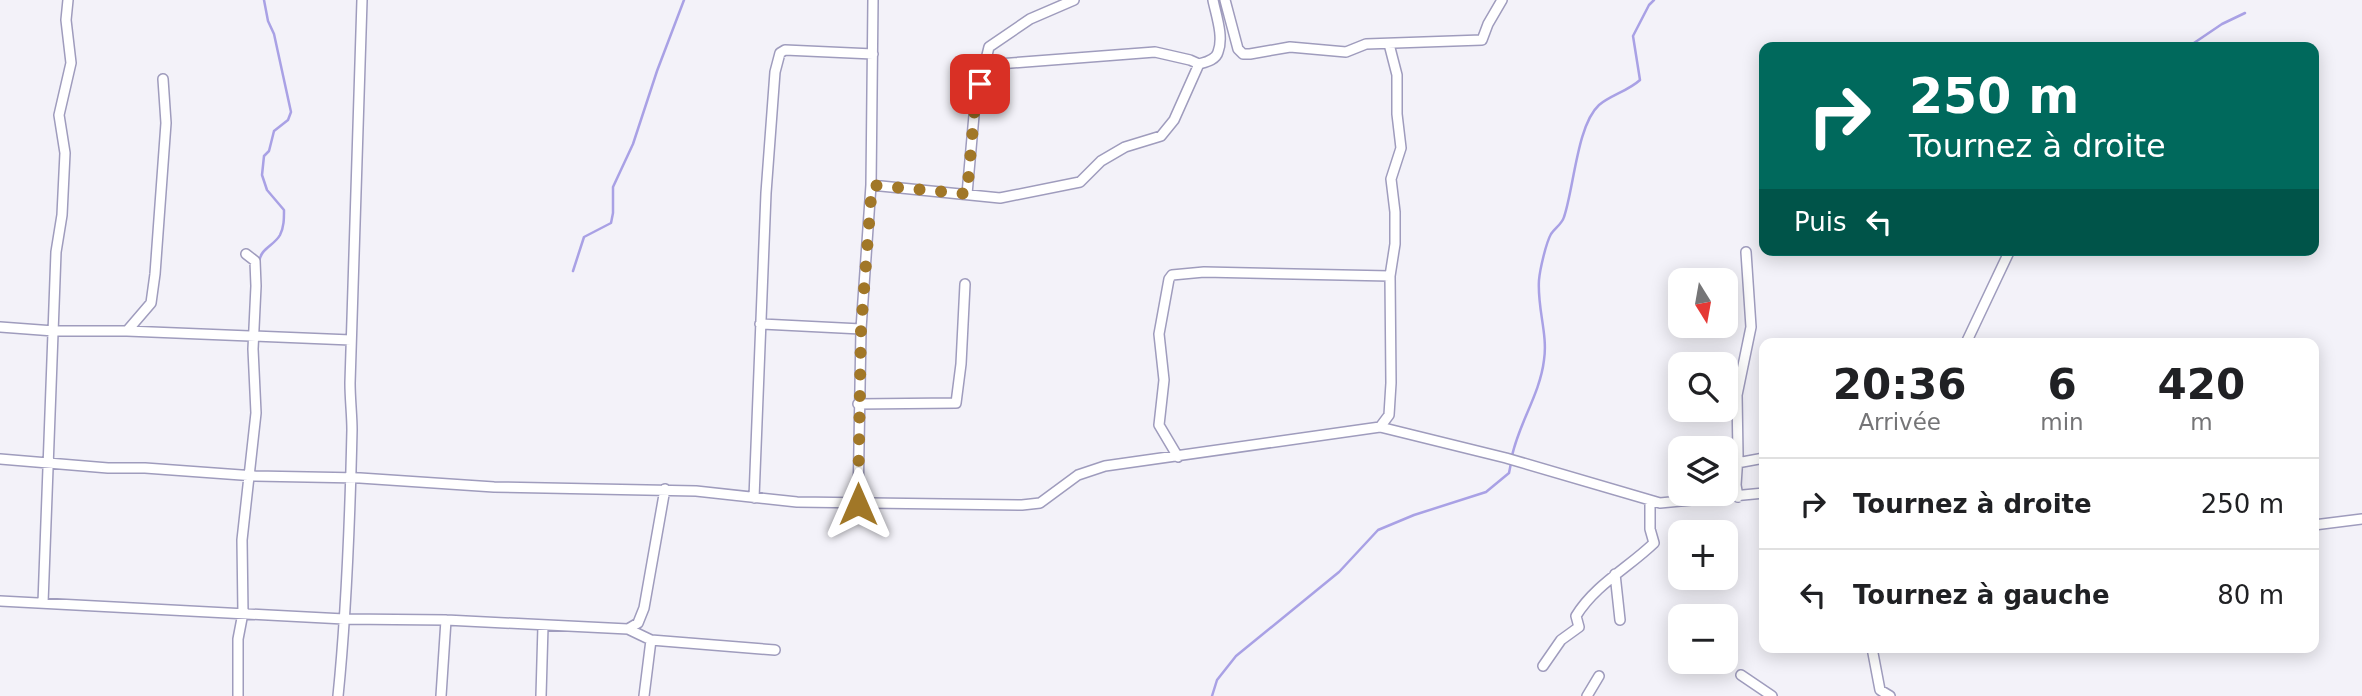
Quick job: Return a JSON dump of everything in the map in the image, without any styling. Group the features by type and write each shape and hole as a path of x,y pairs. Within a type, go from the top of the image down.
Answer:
{"street":[{"path":"43,603 56,252 62,215 65,153 59,115 71,63 66,20 68,0"},
{"path":"338,696 352,429 351,340 362,0"},
{"path":"858,504 861,329 872,185 873,0"},
{"path":"967,194 975,104 989,47 1030,19 1074,0"},
{"path":"985,65 1155,52 1199,64 1212,60 1218,53 1219,30 1213,0"},
{"path":"1225,0 1238,49 1243,54 1290,47 1346,52 1366,44 1482,40 1502,0"},
{"path":"1380,427 1389,415 1390,276 1395,244 1391,179 1401,148 1397,114 1397,75 1390,44"},
{"path":"754,498 770,139 775,72 780,53 785,50 873,54"},
{"path":"872,185 1000,198 1080,182 1101,162 1125,147 1160,136 1174,120 1199,64"},
{"path":"127,331 151,303 166,123 163,79"},
{"path":"1737,436 1737,395 1751,327 1746,252"},
{"path":"238,696 238,639 243,613 242,540 257,413 253,349 255,261 246,254"},
{"path":"1968,338 2007,256"},
{"path":"1178,457 1159,425 1164,380 1159,334 1172,275 1204,272 1390,276"},
{"path":"858,404 956,403 965,284"},
{"path":"760,324 861,329"},
{"path":"0,327 351,340"},
{"path":"0,459 108,468 494,487 665,489 858,504 1022,506 1040,503 1078,475 1105,466 1380,427 1518,461 1650,501 1668,502"},
{"path":"1738,463 1759,459"},
{"path":"628,629 638,623 644,608 665,489"},
{"path":"1738,497 1759,495"},
{"path":"1543,666 1561,640 1579,627 1576,617 1583,604 1654,543 1650,529 1650,501"},
{"path":"2319,524 2362,519"},
{"path":"1615,574 1620,620"},
{"path":"0,601 344,619 446,620 628,629 651,639 775,650"},
{"path":"440,696 446,620"},
{"path":"541,696 543,626"},
{"path":"645,696 651,639"},
{"path":"1873,653 1880,690 1889,696"},
{"path":"1741,675 1772,696"},
{"path":"1587,696 1598,676"}],"waterway":[{"path":"259,263 262,254 280,235 284,220 284,210 267,190 262,175 264,156 269,151 274,131 288,120 291,112 264,0"},
{"path":"573,271 584,237 611,223 613,187 633,144 684,0"},
{"path":"1512,456 1542,373 1545,340 1539,280 1547,243 1564,217 1581,142 1592,114 1599,105 1640,80 1633,36 1654,0"},
{"path":"2195,42 2222,24 2245,13"},
{"path":"1212,696 1217,680 1236,656 1339,572 1378,530 1414,515 1486,492 1509,473 1511,463"}],"route":[{"path":"858,504 861,329 872,185 967,194 975,104 980,84"}]}
